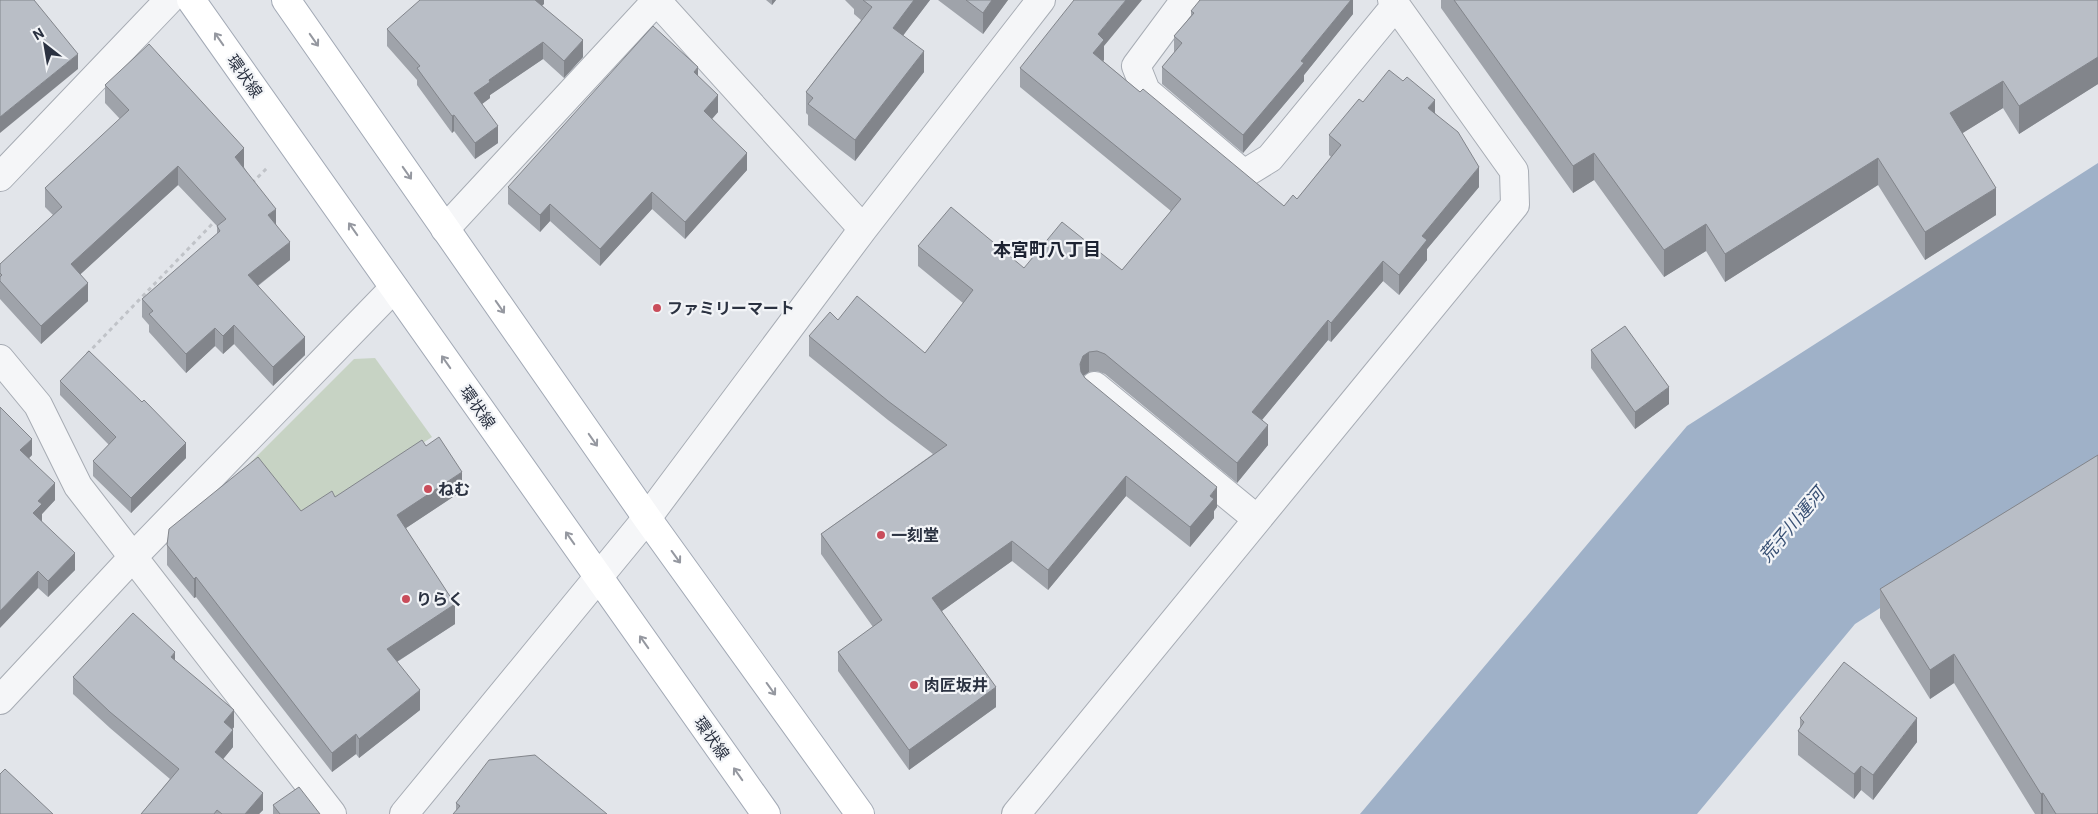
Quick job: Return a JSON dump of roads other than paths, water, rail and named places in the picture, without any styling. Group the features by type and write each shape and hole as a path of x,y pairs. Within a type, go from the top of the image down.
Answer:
{"main road":[{"name":"環状線","path":"191,0 766,814"},
{"path":"286,0 647,518 860,814"}],"street":[{"path":"0,177 169,0"},
{"path":"445,229 656,0 863,229"},
{"path":"404,814 647,518 863,229 1041,0"},
{"path":"1016,814 1515,205 1514,171 1394,2 1270,158 1244,174 1146,91 1136,66 1185,0"},
{"path":"0,700 134,556 394,288"},
{"path":"0,359 38,405 78,486 332,814"},
{"path":"1095,386 1257,519"}],"water":[{"name":"荒子川運河","path":"2098,163 2098,469 1855,624 1697,814 1360,814 1687,426"}],"place":[{"name":"ファミリーマート","path":"657,308"},
{"name":"ねむ","path":"428,489"},
{"name":"一刻堂","path":"881,535"},
{"name":"りらく","path":"406,599"},
{"name":"肉匠坂井","path":"914,685"}],"district":[{"name":"本宮町八丁目","path":"1047,250"}]}
